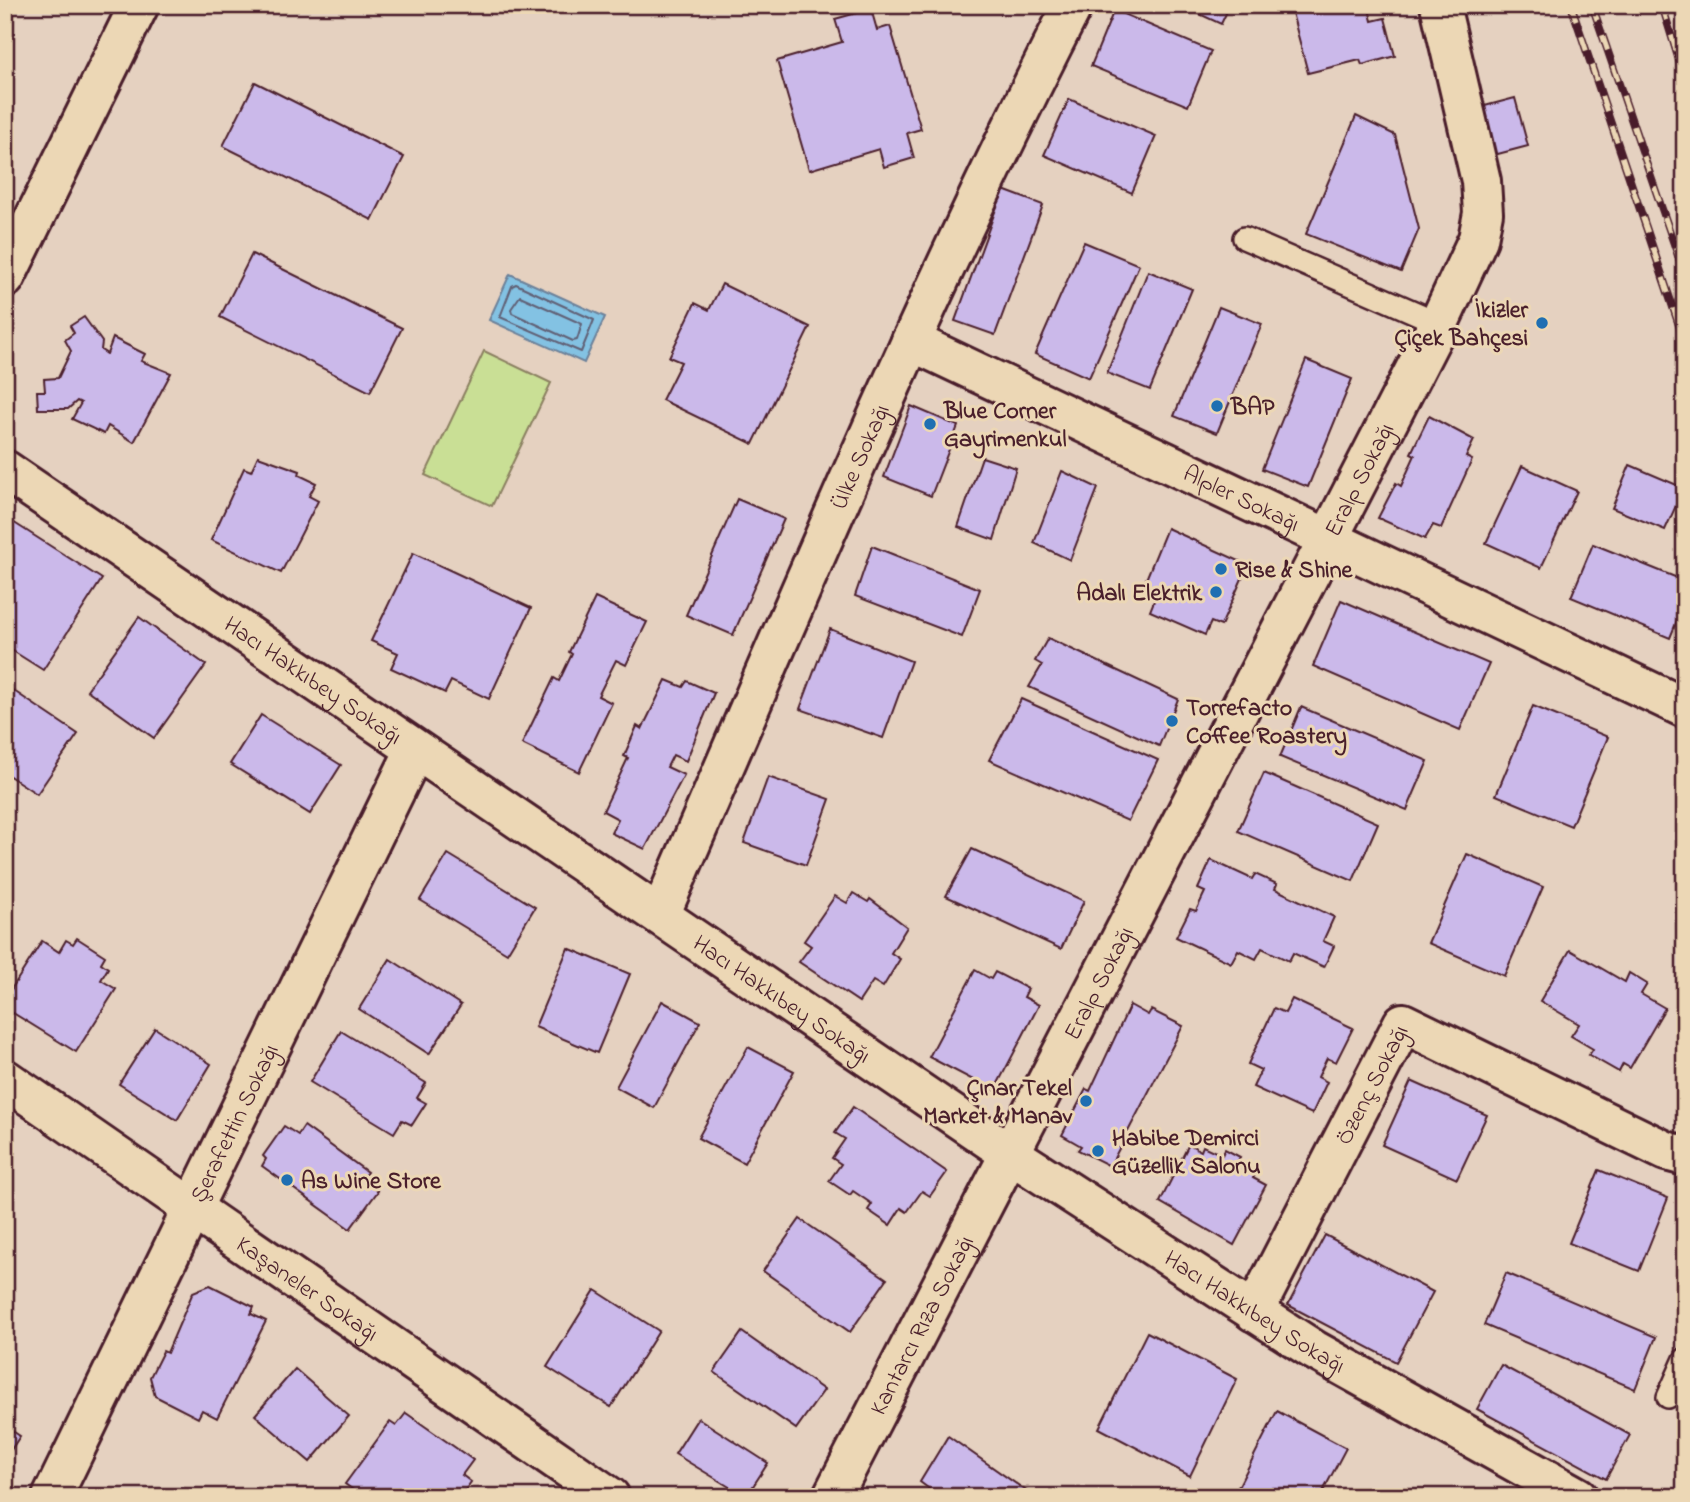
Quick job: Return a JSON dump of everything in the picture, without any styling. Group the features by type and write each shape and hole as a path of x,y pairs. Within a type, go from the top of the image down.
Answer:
{"street":[{"path":"5,278 139,5"},
{"name":"Ülke Sokağı","path":"660,915 911,341 989,170 1073,5"},
{"name":"Eralp Sokağı","path":"1012,1155 1439,323 1473,251 1483,214 1477,156 1440,5"},
{"name":"Alpler Sokağı","path":"911,341 1685,708"},
{"name":"Hacı Hakkıbey Sokağı","path":"5,470 1012,1155 1254,1312 1367,1380 1578,1497"},
{"name":"Şerafettin Sokağı","path":"52,1497 195,1208 415,750"},
{"name":"Özenç Sokağı","path":"1254,1312 1403,1023 1666,1151 1685,1156"},
{"name":"Kaşaneler Sokağı","path":"5,1079 610,1497"},
{"name":"Kantarcı Rıza Sokağı","path":"832,1497 1012,1155"}],"lane":[{"path":"1244,238 1439,323"},
{"path":"1668,1397 1685,1359"}],"green space":[{"path":"484,351 551,383 492,506 425,475"}],"water":[{"path":"510,274 605,317 584,363 489,320"}],"building":[{"path":"1180,5 1230,5 1221,24"},
{"path":"1290,5 1368,5 1372,21 1385,18 1395,56 1362,65 1360,60 1308,73"},
{"path":"871,9 877,30 890,26 921,129 907,133 914,158 884,167 879,149 809,170 777,61 842,42 835,19"},
{"path":"1114,10 1211,51 1188,106 1091,66"},
{"path":"255,82 404,157 372,220 223,146"},
{"path":"1515,98 1528,146 1494,155 1481,107"},
{"path":"1069,99 1156,136 1132,193 1044,155"},
{"path":"1356,116 1395,135 1419,229 1401,272 1306,234"},
{"path":"1003,190 1043,205 995,335 955,321"},
{"path":"1084,242 1139,265 1089,378 1035,354"},
{"path":"252,254 402,328 370,392 220,317"},
{"path":"1148,271 1192,289 1150,390 1107,373"},
{"path":"722,284 810,327 753,444 662,400 681,362 669,357 695,303 709,310"},
{"path":"1219,307 1262,324 1217,433 1174,416"},
{"path":"84,317 102,342 101,350 107,354 113,338 145,354 141,361 171,373 134,442 108,426 104,434 72,419 81,403 77,401 68,409 38,409 37,391 45,391 44,379 58,378 71,351 65,340 74,333 70,326"},
{"path":"1306,360 1352,379 1308,487 1262,469"},
{"path":"911,406 958,426 931,496 884,477"},
{"path":"1429,416 1474,440 1466,457 1472,460 1441,528 1433,525 1425,539 1378,518 1396,483 1401,486 1415,455 1411,453"},
{"path":"258,456 300,471 299,475 316,483 309,496 318,501 281,573 211,540 244,468 251,471"},
{"path":"982,457 1016,468 994,540 958,527"},
{"path":"1630,465 1684,488 1665,530 1612,508"},
{"path":"1522,466 1577,491 1541,568 1486,543"},
{"path":"1062,471 1098,488 1070,560 1034,543"},
{"path":"737,499 784,519 733,635 686,615"},
{"path":"5,517 102,579 43,670 5,646"},
{"path":"1167,528 1248,565 1221,626 1211,622 1205,635 1150,611 1156,596 1142,589"},
{"path":"1593,544 1685,581 1685,601 1670,638 1571,597"},
{"path":"872,546 980,589 962,637 855,596"},
{"path":"413,553 531,608 489,699 451,681 445,693 391,668 398,653 371,641"},
{"path":"595,598 647,622 626,665 616,660 598,696 612,703 579,772 522,744 554,678 559,681 572,654 569,652"},
{"path":"1341,600 1489,664 1460,730 1313,666"},
{"path":"139,617 206,665 154,738 87,690"},
{"path":"830,629 911,661 883,738 800,709"},
{"path":"1048,638 1178,699 1159,746 1029,687 1042,665 1035,661"},
{"path":"666,680 683,687 687,681 714,693 686,761 673,755 667,767 684,775 645,849 611,833 618,819 603,811 628,758 624,756 637,726 642,729"},
{"path":"5,685 78,734 37,794 5,773"},
{"path":"1021,699 1158,760 1128,821 989,760"},
{"path":"1533,706 1608,737 1571,826 1496,795"},
{"path":"1301,707 1428,761 1407,810 1280,757"},
{"path":"261,715 341,765 310,814 230,764"},
{"path":"1264,773 1378,823 1353,881 1238,831"},
{"path":"768,777 830,799 806,865 744,843"},
{"path":"972,849 1084,901 1061,949 946,896"},
{"path":"448,854 535,907 507,953 420,900"},
{"path":"1467,854 1543,887 1504,976 1428,943"},
{"path":"1211,860 1252,879 1255,874 1277,884 1275,889 1334,917 1323,941 1334,946 1324,967 1293,953 1289,961 1262,948 1256,959 1238,950 1231,963 1176,937 1190,909 1196,911 1205,892 1198,889"},
{"path":"853,893 868,902 870,899 907,927 891,953 900,959 883,987 873,981 859,1002 799,962 811,946 804,941 835,896 847,903"},
{"path":"77,938 105,956 101,963 108,968 101,980 116,989 76,1052 5,1008 5,999 42,941 59,952 66,940 73,944"},
{"path":"568,948 630,974 597,1053 535,1027"},
{"path":"1570,950 1625,982 1629,973 1647,984 1641,994 1665,1008 1630,1068 1623,1064 1619,1072 1589,1055 1593,1049 1571,1036 1579,1024 1540,1001"},
{"path":"390,959 461,1005 429,1054 359,1009"},
{"path":"975,970 991,979 995,972 1028,989 1024,997 1039,1005 994,1091 929,1057"},
{"path":"1292,999 1353,1028 1336,1062 1327,1058 1318,1077 1327,1082 1312,1114 1253,1087 1261,1070 1248,1064 1274,1008 1285,1013"},
{"path":"662,1001 700,1022 654,1108 616,1087"},
{"path":"1130,1005 1148,1015 1151,1010 1183,1026 1110,1166 1078,1150 1081,1146 1062,1135 1086,1089 1090,1091"},
{"path":"155,1028 211,1064 177,1120 119,1084"},
{"path":"341,1031 426,1083 417,1098 426,1103 412,1125 402,1120 394,1133 310,1082"},
{"path":"748,1047 794,1071 744,1163 698,1138"},
{"path":"1411,1081 1487,1115 1457,1179 1382,1145"},
{"path":"853,1107 947,1172 930,1196 922,1191 907,1212 901,1208 890,1225 868,1210 872,1204 853,1191 850,1195 829,1181 841,1164 832,1158 845,1139 835,1133"},
{"path":"284,1126 298,1135 304,1126 367,1172 362,1179 378,1191 350,1229 262,1166 266,1159 263,1156"},
{"path":"1189,1144 1201,1151 1203,1146 1222,1155 1225,1149 1240,1157 1237,1163 1256,1173 1253,1178 1266,1185 1234,1245 1160,1202"},
{"path":"1599,1170 1668,1198 1639,1271 1569,1243"},
{"path":"800,1219 887,1279 850,1332 763,1271"},
{"path":"1325,1235 1433,1292 1396,1362 1288,1305"},
{"path":"1506,1273 1656,1337 1635,1389 1484,1325"},
{"path":"210,1285 254,1307 251,1314 266,1321 217,1418 202,1410 198,1418 155,1396 150,1377 163,1351 167,1353 193,1292"},
{"path":"595,1290 659,1331 611,1407 547,1367"},
{"path":"742,1332 824,1390 796,1429 714,1372"},
{"path":"1147,1332 1237,1379 1190,1476 1099,1428"},
{"path":"1501,1365 1630,1435 1606,1479 1477,1409"},
{"path":"295,1369 349,1416 310,1462 255,1415"},
{"path":"1277,1411 1346,1448 1320,1497 1233,1497"},
{"path":"406,1413 473,1460 462,1475 471,1482 460,1497 363,1497 345,1484 390,1422 396,1426"},
{"path":"698,1418 768,1463 746,1497 675,1454"},
{"path":"5,1426 20,1436 5,1459"},
{"path":"948,1436 1035,1497 940,1497 920,1482"},
{"path":"1404,1488 1423,1497 1400,1497"}],"railway":[{"path":"1571,5 1685,343"},
{"path":"1592,5 1685,276"},
{"path":"1662,5 1685,80"}],"place":[{"name":"İkizler Çiçek Bahçesi","path":"1542,323"},
{"name":"BAP","path":"1217,406"},
{"name":"Blue Corner Gayrimenkul","path":"930,424"},
{"name":"Rise & Shine","path":"1221,569"},
{"name":"Adalı Elektrik","path":"1216,592"},
{"name":"Torrefacto Coffee Roastery","path":"1172,721"},
{"name":"Çınar Tekel Market & Manav","path":"1086,1101"},
{"name":"Habibe Demirci Güzellik Salonu","path":"1098,1151"},
{"name":"As Wine Store","path":"287,1180"}]}
